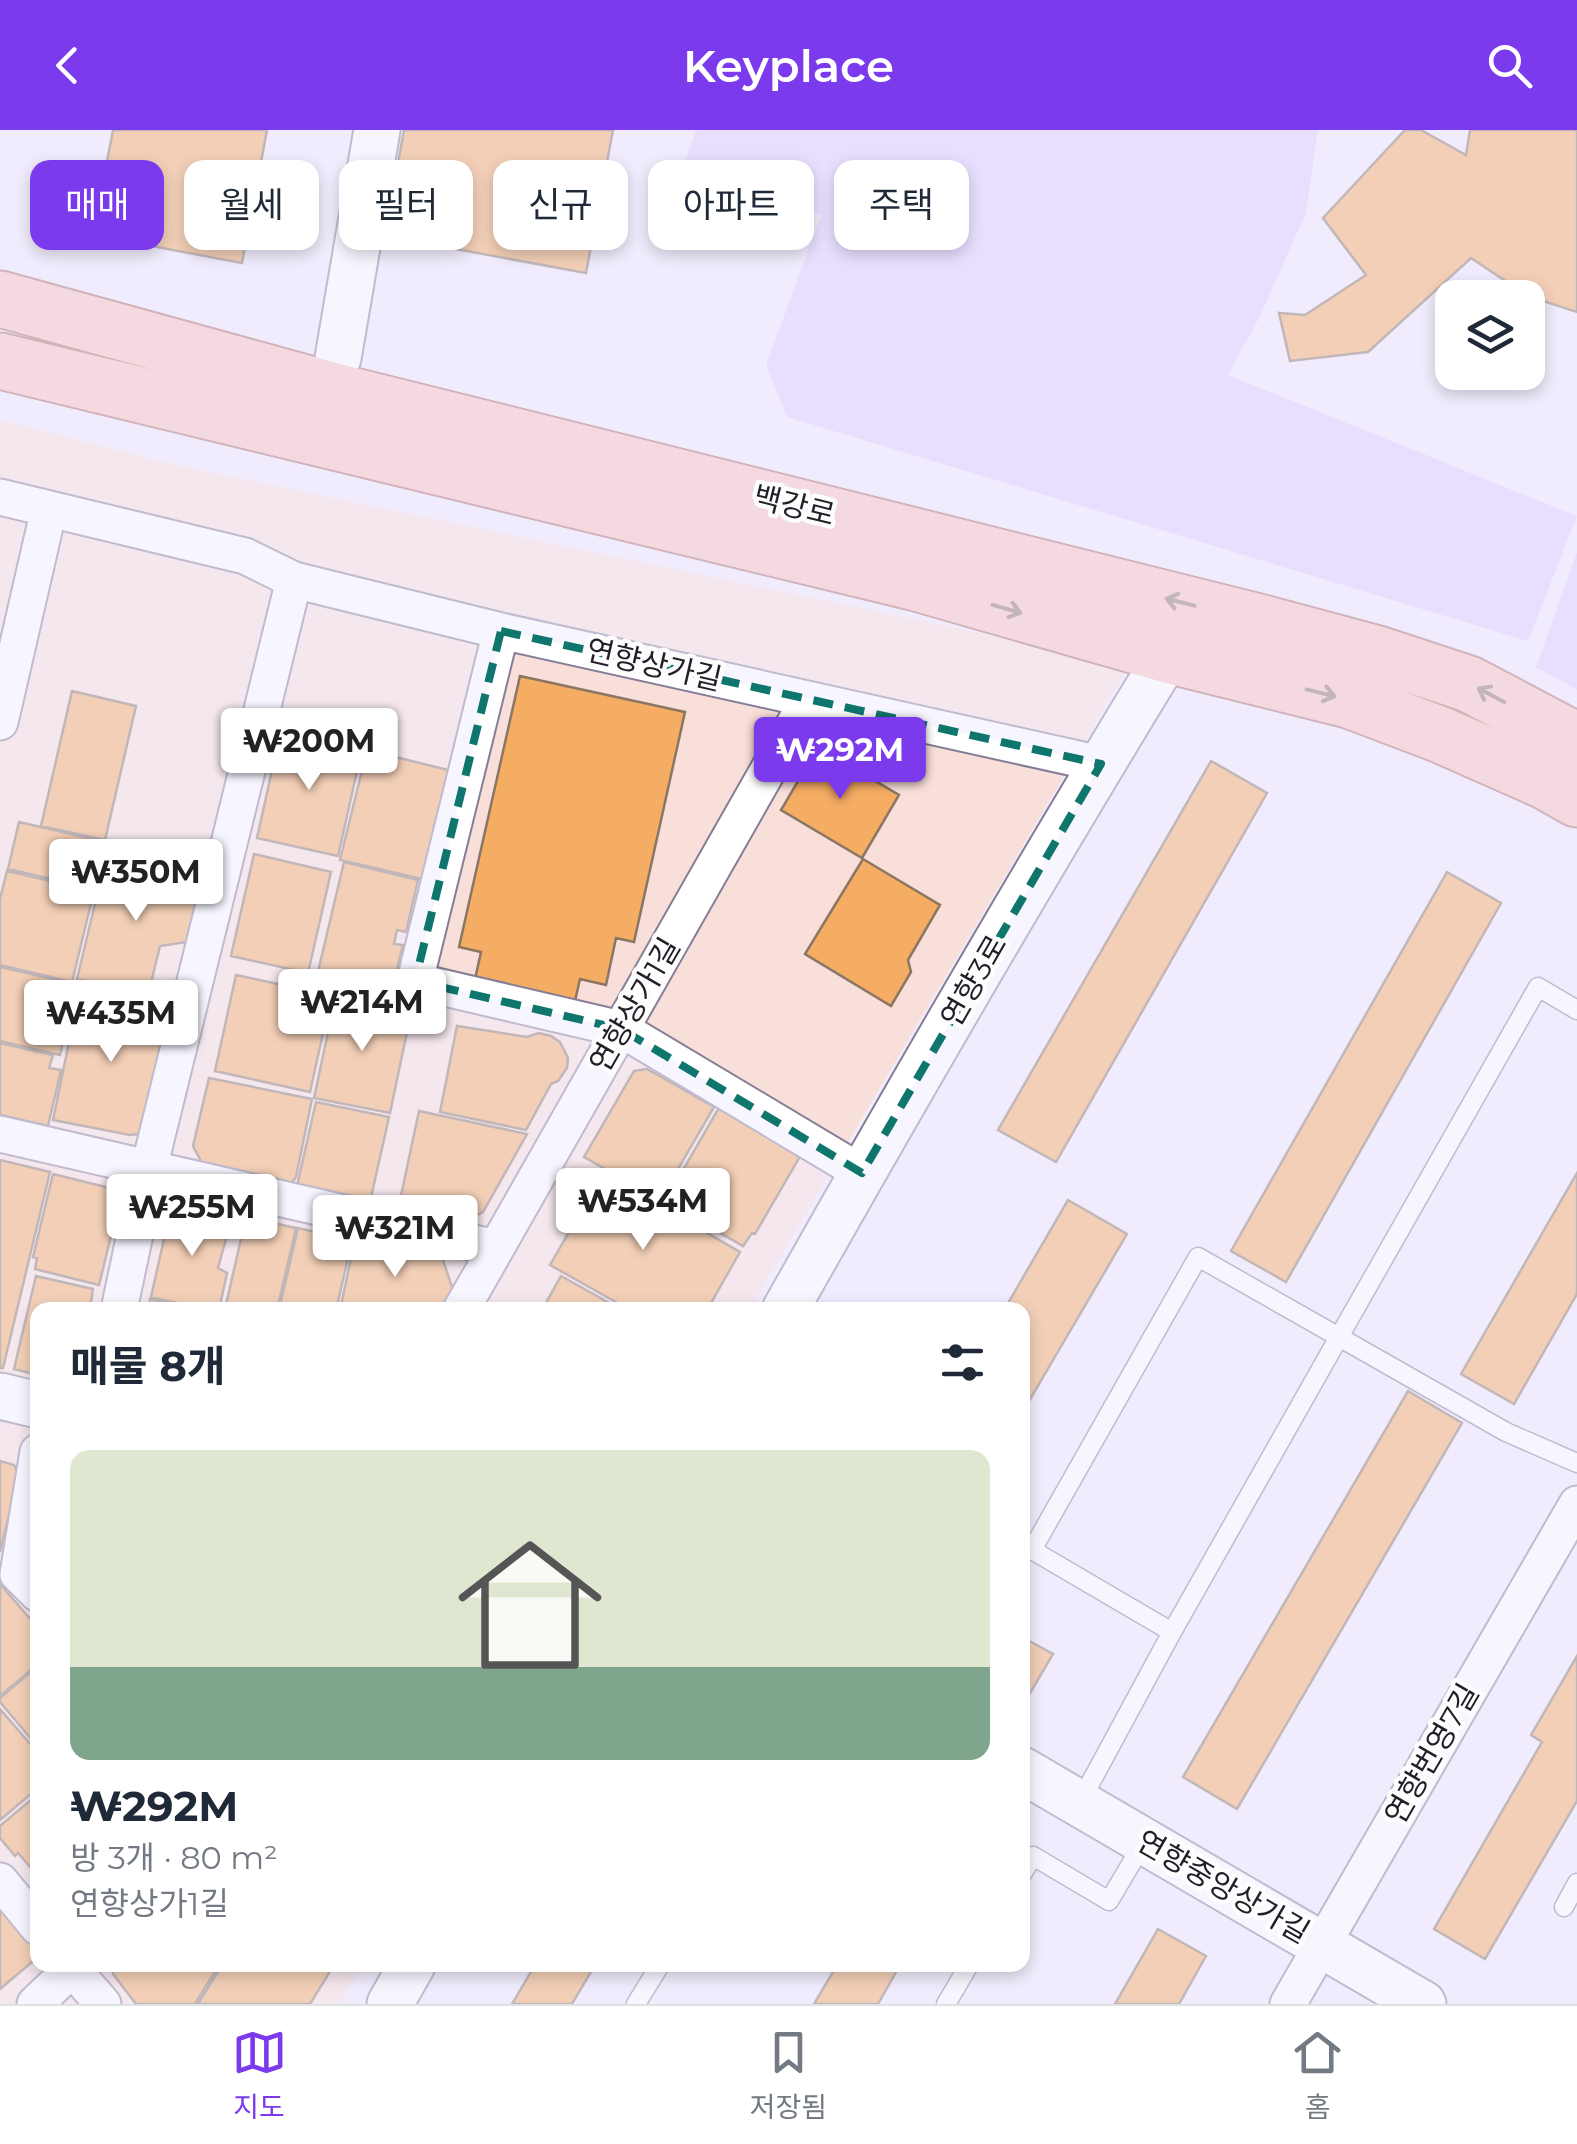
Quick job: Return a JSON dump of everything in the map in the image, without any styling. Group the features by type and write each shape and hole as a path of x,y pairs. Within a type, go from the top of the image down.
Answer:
{"main road":[{"path":"0,263 338,358 847,490 919,560"},
{"name":"백강로","path":"0,298 919,560 1168,655 1348,700 1441,735 1577,798"},
{"name":"백강로","path":"0,361 919,560 1378,654 1468,684 1577,741"},
{"path":"0,396 484,513 817,584 919,560"}],"street":[{"path":"338,358 377,130"},
{"name":"연향상가길","path":"0,497 245,556 294,580 1101,764"},
{"path":"0,722 48,508"},
{"path":"121,1302 149,1168 294,580"},
{"path":"501,630 415,982 621,1029 862,1173"},
{"name":"연향3로","path":"790,1302 862,1173 1168,655"},
{"name":"연향상가1길","path":"466,1302 808,700"},
{"path":"0,1134 496,1248"},
{"path":"0,1396 30,1403"},
{"path":"30,1501 18,1574 30,1586"},
{"name":"연향번영7길","path":"1288,2004 1577,1504"},
{"name":"연향중앙상가길","path":"1030,1775 1424,2004"},
{"path":"0,1882 30,1918"},
{"path":"35,2004 67,1972"},
{"path":"78,1972 103,2004"},
{"path":"390,2004 408,1972"}],"lane":[{"path":"1079,1805 1172,1632 1538,987 1577,1010"},
{"path":"1172,1632 1032,1550 1198,1256 1506,1432 1577,1463"},
{"path":"1030,1861 1033,1856 1109,1901 1144,1841"},
{"path":"1564,1907 1577,1883"},
{"path":"636,2004 656,1972"},
{"path":"946,2004 965,1972"}],"highlighted area":[{"path":"501,631 1101,764 862,1173 621,1029 415,981"}],"shaded area":[{"path":"696,130 1318,130 1306,213 1259,318 1228,375 1577,516 1528,641 787,417 766,365 808,250 814,250 814,234 821,215 814,212 814,160 685,160"},
{"path":"0,420 176,465 1130,664 754,1302 30,1302 30,1972 358,1972 339,2004 0,2004"},
{"path":"1577,552 1577,690 1536,667"}],"building":[{"path":"113,130 267,130 261,160 184,160 184,250 244,250 242,263 164,248 164,160 107,160"},
{"path":"404,130 613,130 607,160 493,160 493,250 590,250 586,273 461,250 473,250 473,160 399,160"},
{"path":"1405,130 1421,130 1466,155 1470,130 1577,130 1577,312 1545,302 1545,280 1504,280 1471,258 1447,280 1435,280 1435,291 1368,352 1290,361 1279,313 1305,315 1366,275 1323,218"},
{"path":"520,676 685,712 634,942 616,938 606,985 580,979 575,1001 475,979 481,952 459,947"},
{"path":"72,691 136,706 105,840 41,826"},
{"path":"281,730 362,749 338,856 257,838"},
{"path":"818,747 899,795 862,858 781,810"},
{"path":"367,750 448,770 422,879 340,860"},
{"path":"1211,761 1267,793 1056,1162 998,1130"},
{"path":"19,822 106,842 95,889 8,869"},
{"path":"254,854 331,872 308,973 231,956"},
{"path":"106,858 201,880 187,942 160,946 148,995 77,979"},
{"path":"863,859 940,905 908,960 911,972 891,1006 805,954"},
{"path":"344,862 418,880 406,932 397,930 394,944 403,945 390,997 316,980"},
{"path":"7,871 94,891 72,982 0,965 0,899"},
{"path":"1447,872 1501,903 1286,1282 1231,1251"},
{"path":"0,967 76,984 60,1055 0,1041"},
{"path":"236,975 301,989 303,981 333,988 310,1092 215,1071"},
{"path":"337,990 360,995 359,1002 411,1013 390,1113 314,1098"},
{"path":"97,994 168,1008 138,1134 53,1120 76,1008 94,1012"},
{"path":"457,1026 527,1037 539,1033 560,1042 568,1058 567,1068 551,1084 526,1130 440,1112"},
{"path":"0,1043 53,1055 49,1068 61,1070 48,1126 0,1115"},
{"path":"647,1069 714,1107 660,1200 584,1157 634,1071"},
{"path":"209,1078 312,1099 296,1177 290,1185 204,1167 193,1146"},
{"path":"316,1102 389,1117 370,1202 297,1186"},
{"path":"720,1106 802,1153 755,1234 743,1246 665,1201"},
{"path":"419,1111 527,1134 483,1212 469,1219 399,1205"},
{"path":"0,1160 50,1172 3,1368 0,1368"},
{"path":"603,1173 740,1252 712,1302 616,1302 550,1265"},
{"path":"1577,1173 1577,1294 1514,1404 1461,1374"},
{"path":"53,1174 122,1191 99,1285 35,1269 37,1258 33,1257"},
{"path":"1068,1200 1127,1234 1030,1399 1030,1302 1009,1302"},
{"path":"172,1203 232,1217 218,1268 227,1273 221,1302 173,1302 151,1297"},
{"path":"246,1217 296,1228 279,1302 227,1302"},
{"path":"298,1228 352,1241 338,1302 281,1302"},
{"path":"355,1240 442,1257 453,1290 446,1302 342,1302"},
{"path":"36,1276 93,1289 91,1302 30,1302 30,1373 14,1369"},
{"path":"561,1276 608,1302 546,1302"},
{"path":"1408,1391 1462,1423 1237,1809 1183,1777"},
{"path":"0,1461 14,1465 19,1474 0,1552"},
{"path":"0,1584 30,1619 30,1671 0,1696"},
{"path":"1030,1641 1053,1654 1030,1693"},
{"path":"1577,1656 1577,1801 1485,1959 1434,1929 1542,1742 1531,1735"},
{"path":"30,1673 30,1738 0,1702"},
{"path":"0,1709 30,1744 30,1795 0,1820"},
{"path":"30,1801 30,1867 0,1838 0,1826"},
{"path":"0,1904 30,1939 30,1964 0,1989"},
{"path":"1158,1929 1206,1956 1179,2004 1115,2004"},
{"path":"215,1972 195,2004 136,2004 113,1974"},
{"path":"218,1972 330,1972 310,2004 198,2004"},
{"path":"531,1972 591,1972 572,2004 512,2004"},
{"path":"833,1972 896,1972 878,2004 814,2004"}]}
